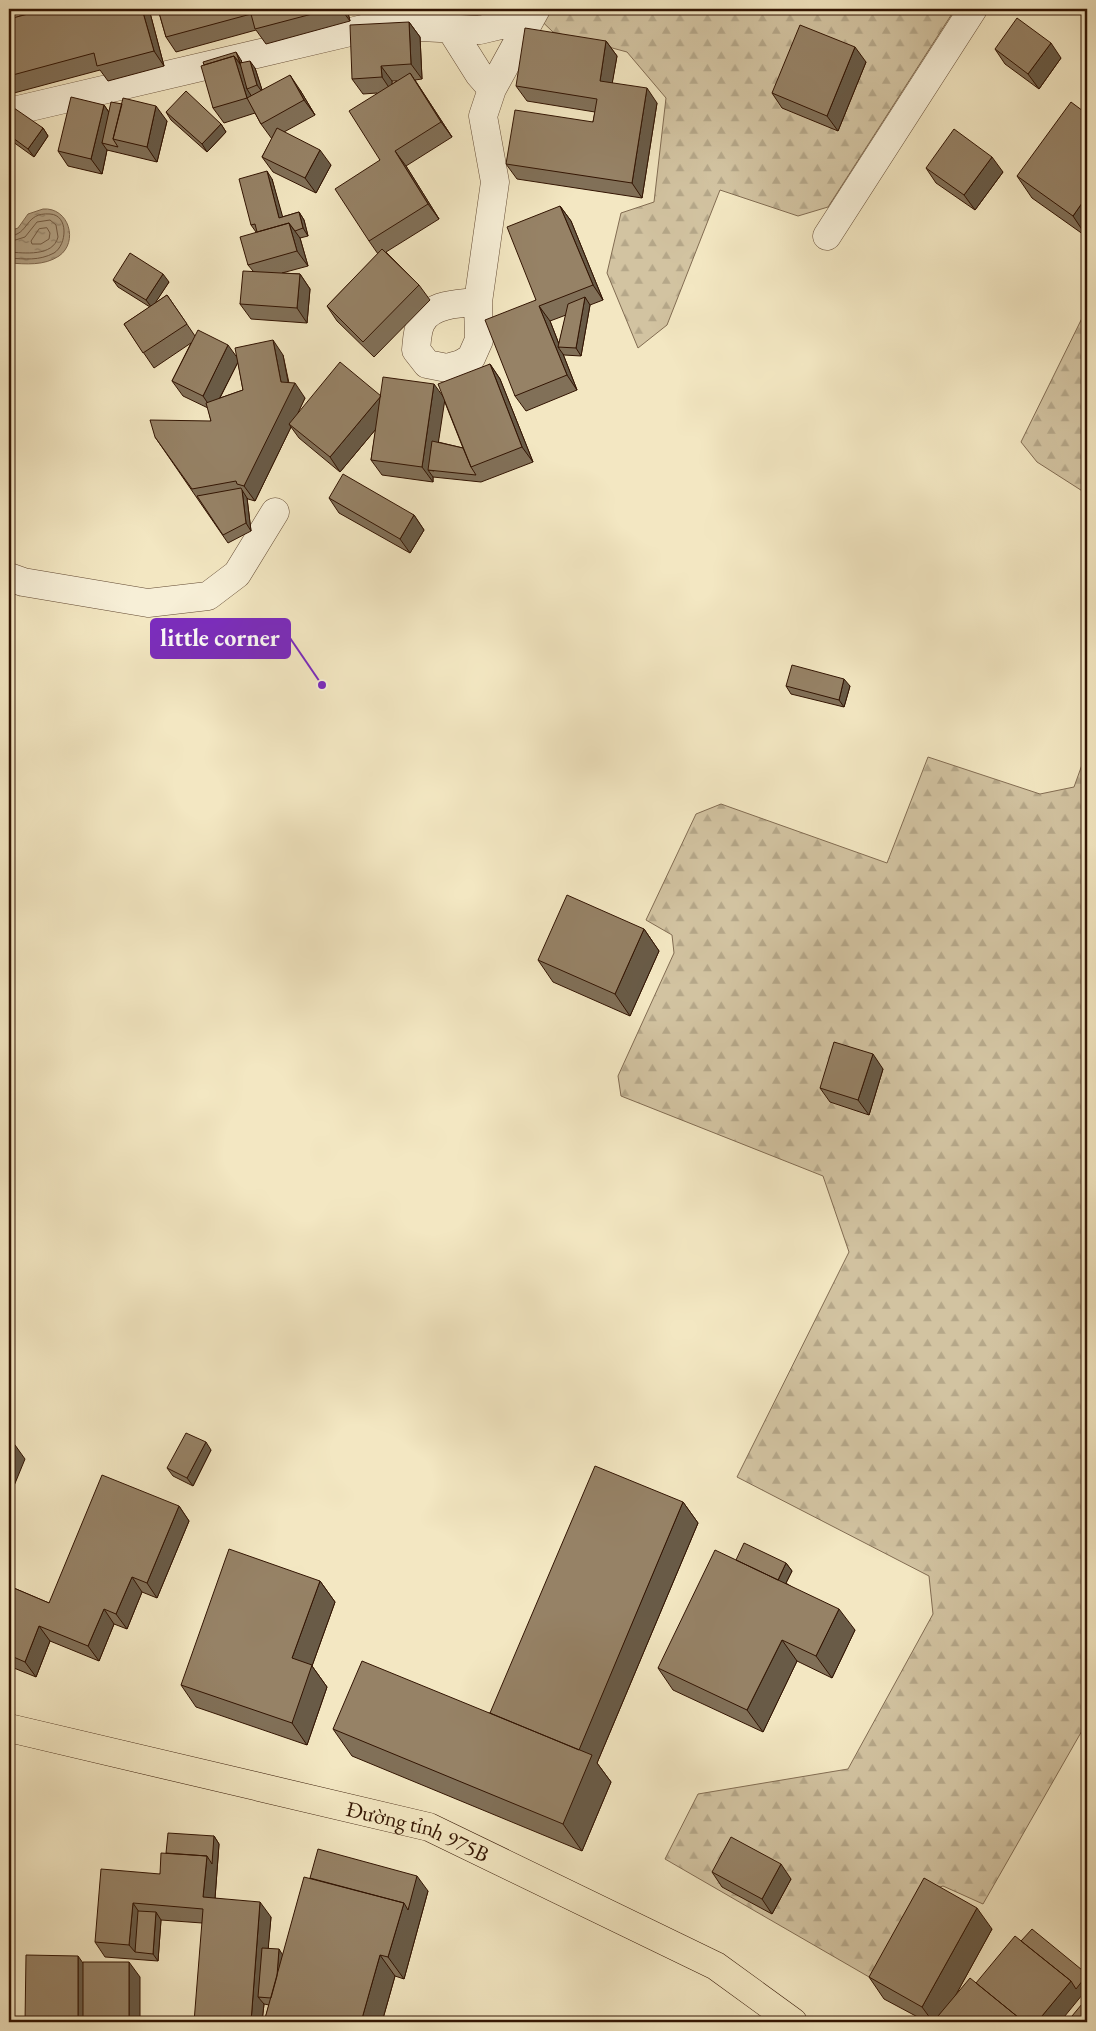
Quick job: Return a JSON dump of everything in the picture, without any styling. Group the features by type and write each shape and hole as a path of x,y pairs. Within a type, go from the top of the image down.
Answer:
{"main road":[{"name":"Đường tỉnh 975B","path":"9,1728 429,1828 716,1966 793,2022"}],"street":[{"path":"827,236 973,9"},
{"path":"9,112 380,25 480,30 534,14"},
{"path":"478,302 495,182 483,116 492,89 534,14"},
{"path":"450,28 479,74 492,89"},
{"path":"9,577 23,582 148,603 208,596 237,574 275,512"}],"green space":[{"path":"9,9 69,9 9,26"},
{"path":"529,9 955,9 828,207 798,216 720,190 667,325 638,348 607,273 621,213 654,202 666,98 627,52 553,32"},
{"path":"1087,308 1087,494 1037,462 1021,442"},
{"path":"1087,751 1087,1722 983,1904 943,1886 928,1891 876,1981 665,1859 698,1794 848,1769 933,1614 929,1576 737,1477 849,1252 823,1176 621,1096 618,1076 674,953 672,935 646,920 696,814 721,804 887,863 928,757 1040,794 1074,787"}],"water":[{"path":"43,209 52,210 65,219 70,234 65,250 53,259 35,264 9,263 9,231 18,228 28,214"}],"building":[{"path":"47,9 142,9 154,51 97,66 94,53 9,76 9,19"},
{"path":"158,9 331,9 255,29 251,14 166,37"},
{"path":"1017,18 1051,43 1028,74 995,49"},
{"path":"409,22 411,64 381,66 382,77 352,79 350,25"},
{"path":"800,25 855,47 827,116 772,93"},
{"path":"525,28 606,41 600,81 647,88 632,183 506,164 515,110 593,122 597,99 516,86"},
{"path":"236,52 240,63 234,56 204,65 203,62"},
{"path":"234,56 247,98 213,108 201,66"},
{"path":"250,61 257,85 247,89 240,63"},
{"path":"410,73 441,122 395,151 428,204 369,241 335,189 380,160 349,111"},
{"path":"290,75 304,100 261,124 247,98"},
{"path":"186,91 221,124 202,144 166,112"},
{"path":"71,97 104,105 91,159 58,151"},
{"path":"123,98 156,106 147,147 113,139"},
{"path":"111,102 122,104 113,139 118,147 102,143"},
{"path":"1071,102 1087,114 1087,196 1073,216 1017,176"},
{"path":"14,108 43,128 28,149 9,135 9,115"},
{"path":"277,128 320,150 305,178 262,157"},
{"path":"954,129 992,157 964,195 926,168"},
{"path":"267,171 279,218 299,212 303,228 295,231 289,223 257,232 255,224 251,225 239,179"},
{"path":"560,206 593,285 539,306 567,375 515,396 485,320 536,300 507,227"},
{"path":"289,223 297,251 248,265 240,237"},
{"path":"382,249 419,285 363,342 327,306"},
{"path":"130,253 163,274 146,300 113,280"},
{"path":"243,271 300,274 297,308 240,304"},
{"path":"167,295 187,324 143,353 124,324"},
{"path":"585,297 576,348 558,347 568,304"},
{"path":"198,330 228,345 203,396 172,381"},
{"path":"273,340 281,382 295,383 244,486 237,484 236,481 192,489 155,437 150,420 211,421 206,403 243,390 235,348"},
{"path":"340,362 381,396 330,457 289,424"},
{"path":"490,364 522,447 471,467 438,384"},
{"path":"383,377 434,384 422,467 371,460"},
{"path":"432,441 463,448 476,475 428,470"},
{"path":"343,474 414,515 400,539 329,498"},
{"path":"241,488 246,523 223,535 197,496"},
{"path":"792,665 844,679 839,700 786,686"},
{"path":"567,895 644,929 615,994 538,960"},
{"path":"834,1042 873,1054 858,1100 820,1088"},
{"path":"186,1433 206,1442 187,1478 167,1468"},
{"path":"595,1466 683,1502 579,1750 490,1713"},
{"path":"102,1475 179,1506 147,1583 132,1577 116,1614 104,1609 88,1646 39,1626 25,1662 9,1655 9,1586 49,1603"},
{"path":"744,1543 786,1563 778,1580 736,1560"},
{"path":"229,1549 320,1581 292,1658 312,1665 292,1723 181,1685"},
{"path":"715,1550 839,1609 816,1656 782,1640 747,1710 658,1668"},
{"path":"362,1661 592,1755 563,1824 333,1729"},
{"path":"168,1833 214,1836 212,1864 207,1856 166,1853"},
{"path":"731,1837 781,1864 762,1899 712,1872"},
{"path":"318,1849 417,1876 408,1910 404,1903 310,1878"},
{"path":"161,1853 207,1856 203,1897 260,1902 251,2022 194,2022 203,1909 133,1903 129,1945 95,1942 101,1869 160,1874"},
{"path":"304,1877 404,1903 388,1957 380,1955 361,2022 264,2022"},
{"path":"924,1878 977,1908 922,2007 869,1977"},
{"path":"138,1911 156,1912 153,1954 135,1952"},
{"path":"1032,1929 1087,1974 1076,1989 1071,1981 1021,1941"},
{"path":"1015,1936 1071,1981 1037,2022 1024,2022 976,1983"},
{"path":"262,1948 279,1949 277,1976 271,1998 258,1997"},
{"path":"26,1955 78,1956 78,2022 25,2022"},
{"path":"83,1962 129,1962 129,2022 83,2022"},
{"path":"970,1978 1024,2022 933,2022"},
{"path":"1087,1998 1087,2022 1067,2022"}],"place":[{"name":"little corner","path":"322,685"}]}
